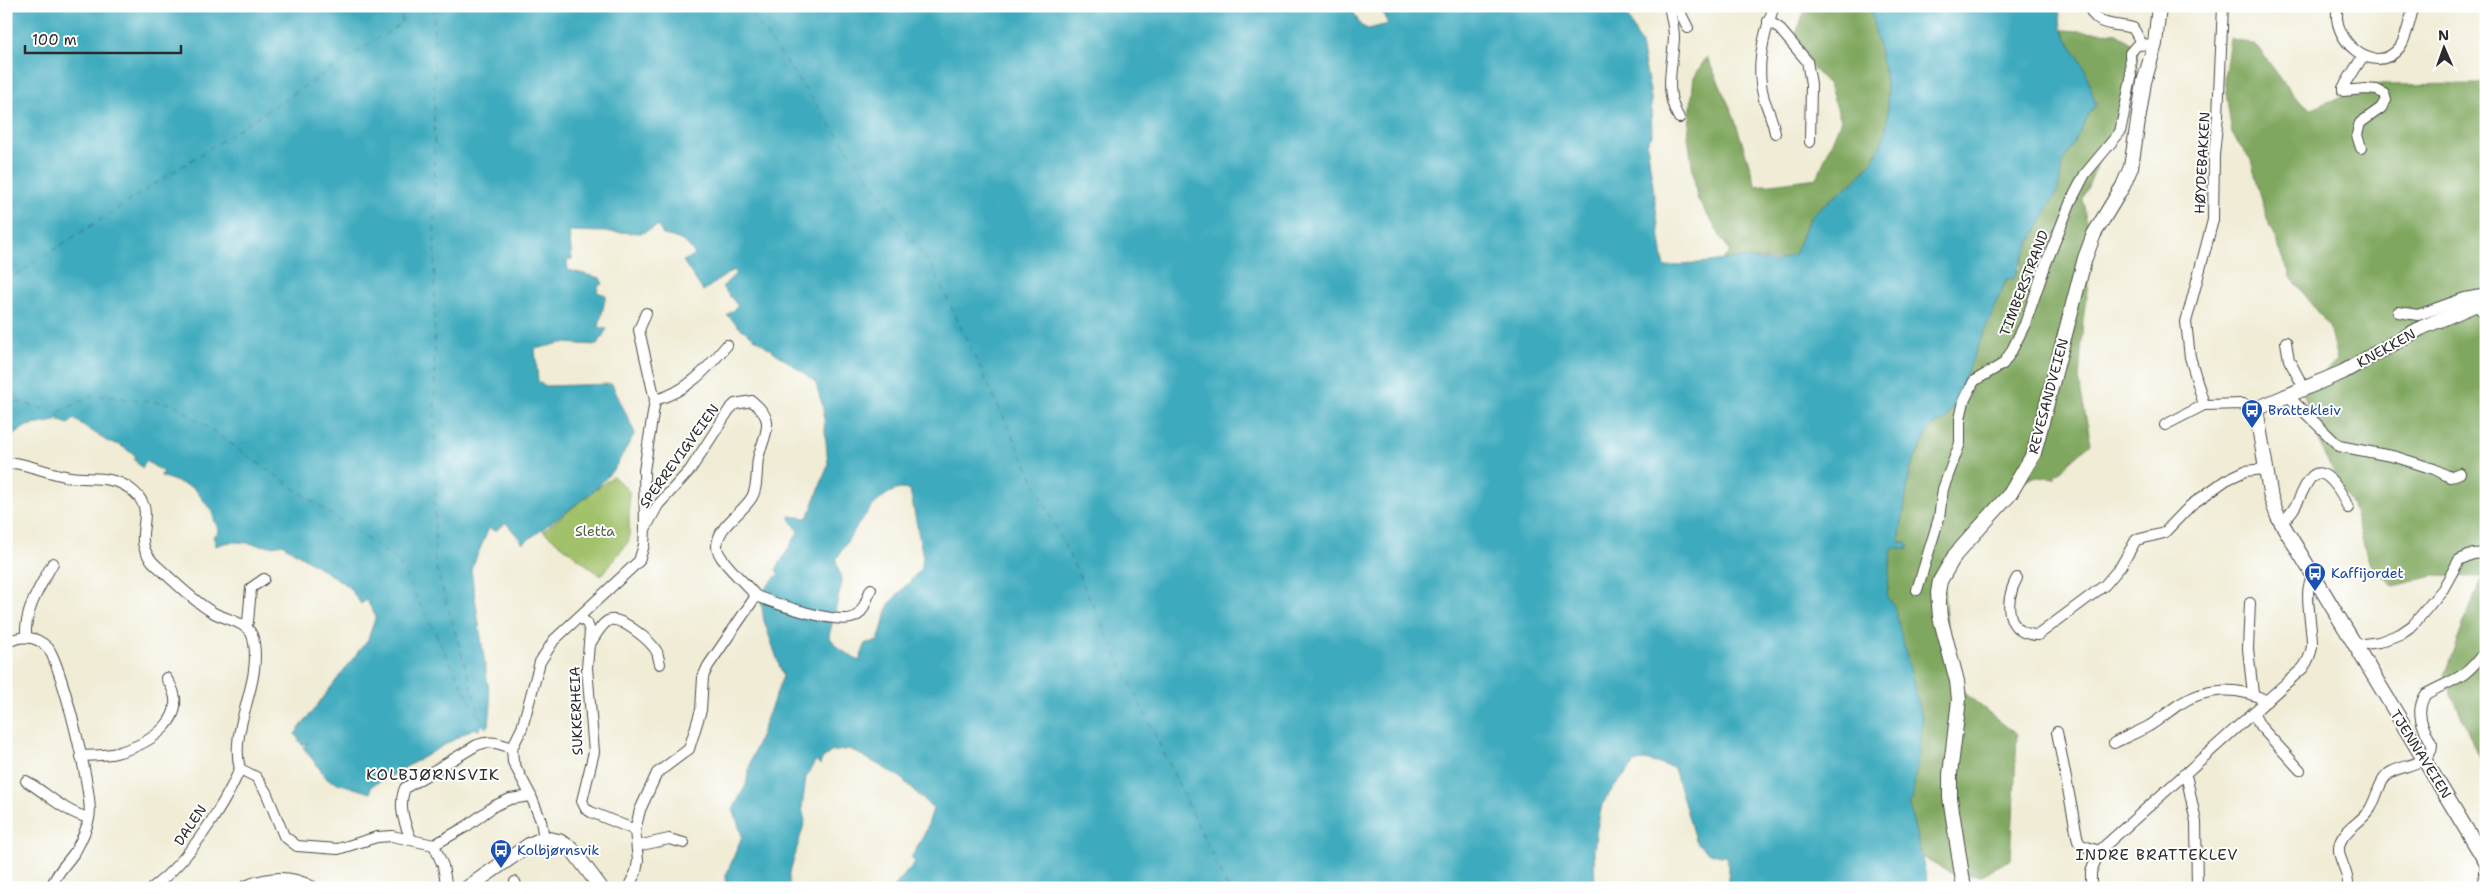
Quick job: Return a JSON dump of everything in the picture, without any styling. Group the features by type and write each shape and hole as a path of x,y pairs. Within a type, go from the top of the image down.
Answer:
{"main road":[{"name":"REVESANDVEIEN","path":"1964,888 1950,798 1950,774 1959,700 1957,681 1940,617 1938,593 1940,581 1954,555 2010,494 2022,477 2034,453 2094,234 2123,186 2131,167 2148,44 2159,6"},
{"name":"KNEKKEN","path":"2256,409 2286,394 2343,372 2421,328 2484,302"},
{"name":"TJENNAVEIEN","path":"2256,409 2271,498 2281,522 2313,577 2357,645 2486,862"},
{"path":"467,888 528,845 544,838 559,841 571,848 600,888"},
{"path":"246,888 265,881 284,879 311,888"}],"street":[{"path":"1669,6 1674,36 1668,76 1670,94 1679,118"},
{"path":"1677,6 1688,28"},
{"path":"1774,6 1762,40 1760,58 1762,83 1776,133"},
{"path":"2089,6 2096,19 2106,25 2133,28 2148,44"},
{"name":"HØYDEBAKKEN","path":"2204,405 2190,357 2186,322 2213,220 2214,154 2218,115 2223,6"},
{"path":"2338,6 2337,20 2342,37 2363,56 2374,60 2390,56 2401,46 2414,6"},
{"path":"1768,21 1778,27 1808,61 1811,91 1810,142"},
{"name":"TIMBERSTRAND","path":"1916,590 1939,518 1943,490 1960,443 1960,419 1967,394 1974,381 2003,364 2022,332 2071,201 2085,174 2120,132 2131,79 2130,53 2133,48 2148,44"},
{"path":"2361,148 2357,135 2360,123 2381,108 2386,100 2384,94 2376,90 2344,91 2342,88 2363,56"},
{"path":"2398,312 2418,315 2465,298 2484,302"},
{"path":"645,529 644,462 655,400 640,330 646,313"},
{"path":"2286,342 2289,360 2304,388"},
{"path":"655,400 669,397 694,380 727,346"},
{"path":"2286,394 2339,446 2396,457 2434,469 2450,477 2460,473"},
{"name":"SPERREVIGVEIEN","path":"512,748 522,728 540,662 554,640 639,560 644,546 645,529 658,505 690,470 729,410 735,404 752,401 759,406 767,420 767,432 758,458 752,497 723,530 717,546 720,559 742,579 756,596 777,604 834,618 851,619 859,615 871,589"},
{"path":"2165,425 2204,405 2242,404 2256,409"},
{"path":"6,465 15,463 71,477 113,480 128,488 141,499 146,512 142,536 145,555 214,613 245,626 251,632 254,642 255,661 251,692 237,740 236,755 240,769 256,777 266,792 284,836 297,846 338,849 377,838 392,836 434,845 467,826 494,806 510,800 531,796"},
{"path":"2017,578 2010,598 2012,621 2023,633 2038,635 2105,585 2121,566 2136,540 2164,533 2191,505 2226,480 2246,471 2265,470"},
{"path":"2281,522 2296,507 2310,478 2316,475 2327,476 2332,481 2342,494 2348,508"},
{"path":"2357,645 2379,642 2400,634 2413,626 2443,589 2459,560 2473,554 2486,554"},
{"path":"26,636 29,614 35,596 53,563"},
{"path":"2091,888 2091,872 2099,851 2304,668 2310,658 2312,627 2307,586 2313,577"},
{"path":"245,626 248,622 251,588 264,579"},
{"path":"628,888 636,872 637,846 635,830 640,810 657,773 689,749 701,710 703,677 756,596"},
{"path":"2250,603 2248,648 2254,694"},
{"name":"SUKKERHEIA","path":"579,617 587,622 590,631 587,668 594,752 582,801 586,809 591,812 635,830"},
{"name":"SUKKERHEIA","path":"588,647 605,623 611,620 622,622 648,640 657,653 660,664"},
{"path":"6,643 16,637 26,636 37,640 49,649 63,690 87,781 89,818 76,850 54,879 51,888"},
{"path":"2348,888 2348,873 2339,854 2342,838 2370,810 2384,779 2390,772 2424,760 2432,748 2420,718 2422,700 2426,694 2466,674 2474,668 2483,653"},
{"path":"81,756 114,754 130,749 156,735 172,718 176,709 176,694 166,678"},
{"path":"2114,743 2150,726 2179,704 2203,692 2219,690 2254,694 2267,702"},
{"path":"2254,713 2260,726 2300,770"},
{"path":"2057,732 2078,842 2081,845 2099,851"},
{"path":"410,839 403,820 402,795 405,788 477,745 487,742 495,742 512,748 514,762 531,796 541,822 544,838"},
{"name":"DALEN","path":"152,888 181,862 228,795 240,769"},
{"path":"2183,776 2186,779 2196,822 2197,888"},
{"path":"26,781 43,791 58,805 89,818"},
{"path":"637,846 669,840 684,843"},
{"path":"434,845 443,866 447,888"},
{"path":"2480,888 2484,882 2486,862"}],"green space":[{"path":"1807,6 1870,6 1888,98 1887,120 1882,141 1872,161 1854,181 1811,216 1795,253 1779,260 1751,258 1722,260 1730,252 1697,198 1688,137 1694,76 1707,57 1733,114 1756,186 1817,178 1841,120 1829,85 1791,46"},
{"path":"2062,30 2117,33 2137,48 2137,87 2107,142 2083,198 2091,260 2083,321 2079,383 2091,443 2054,476 2056,478 2034,477 2001,491 1942,567 1951,682 2017,735 2011,859 1980,876 1953,874 1921,857 1909,804 1887,597 1891,553 1893,547 1908,549 1899,542 1910,469 2008,278 2020,269 2024,254 2059,183 2062,164 2089,114 2094,109 2085,69"},
{"path":"2230,38 2256,45 2294,96 2311,109 2369,85 2480,84 2486,78 2486,774 2444,675 2482,577 2433,576 2394,586 2370,565 2352,506 2323,452 2303,392 2337,360 2329,326 2291,277 2267,219 2251,160 2232,134 2224,79"},
{"name":"Sletta","path":"613,476 629,491 629,541 601,576 543,531"}],"water":[{"path":"6,6 1351,6 1360,25 1368,29 1388,24 1379,6 1623,6 1641,45 1651,97 1652,135 1647,143 1664,267 1742,258 1776,262 1795,253 1812,215 1854,181 1872,161 1882,141 1887,119 1888,98 1870,6 2059,6 2061,28 2085,69 2096,105 2089,114 2062,164 2059,188 2024,254 2013,280 2007,278 1947,419 1930,427 1910,469 1899,542 1908,543 1908,549 1894,547 1891,553 1887,597 1894,605 1923,721 1912,801 1909,804 1929,888 1727,888 1729,867 1726,856 1709,852 1695,840 1674,768 1645,760 1635,763 1611,791 1602,805 1594,851 1595,888 893,888 915,862 911,858 925,833 933,809 900,777 850,749 831,752 822,759 820,765 816,760 806,777 802,808 805,821 789,875 789,888 726,888 725,878 742,836 733,809 746,785 751,760 783,676 764,621 760,595 774,578 779,575 776,570 798,532 789,516 808,518 828,465 823,407 815,381 739,327 727,315 738,306 722,287 736,273 733,270 703,291 683,261 695,255 692,250 682,241 663,235 658,226 642,233 569,231 572,259 567,260 568,270 600,278 603,284 599,285 597,292 606,295 599,327 607,329 597,345 561,343 535,349 538,381 544,386 612,384 635,433 614,469 594,491 523,543 506,523 495,531 489,528 471,570 491,705 489,725 486,728 482,724 479,730 474,728 401,770 399,767 397,773 371,786 370,793 328,780 303,747 308,742 302,745 295,734 368,639 376,616 366,600 361,604 348,586 282,544 266,546 233,542 216,546 213,536 219,533 211,510 194,488 161,476 163,472 146,461 142,468 134,460 136,456 120,445 108,442 74,419 69,424 59,421 58,414 56,421 27,426 6,439","holes":["901,489 910,490 923,557 921,569 889,604 878,641 866,643 859,661 837,647 829,636 842,583 836,560 855,529 881,498"]}],"ferry route":[{"path":"6,281 402,23 401,6"},
{"path":"434,6 435,564 482,723"},
{"path":"746,6 933,269 1228,888"},
{"path":"6,402 15,401 57,413 94,395 174,404 398,561 480,720"}],"place":[{"name":"Brattekleiv","path":"2252,429"},
{"name":"Kaffijordet","path":"2315,592"},
{"name":"Kolbjørnsvik","path":"501,869"}],"district":[{"name":"KOLBJØRNSVIK","path":"433,774"},
{"name":"INDRE BRATTEKLEV","path":"2157,855"}]}
